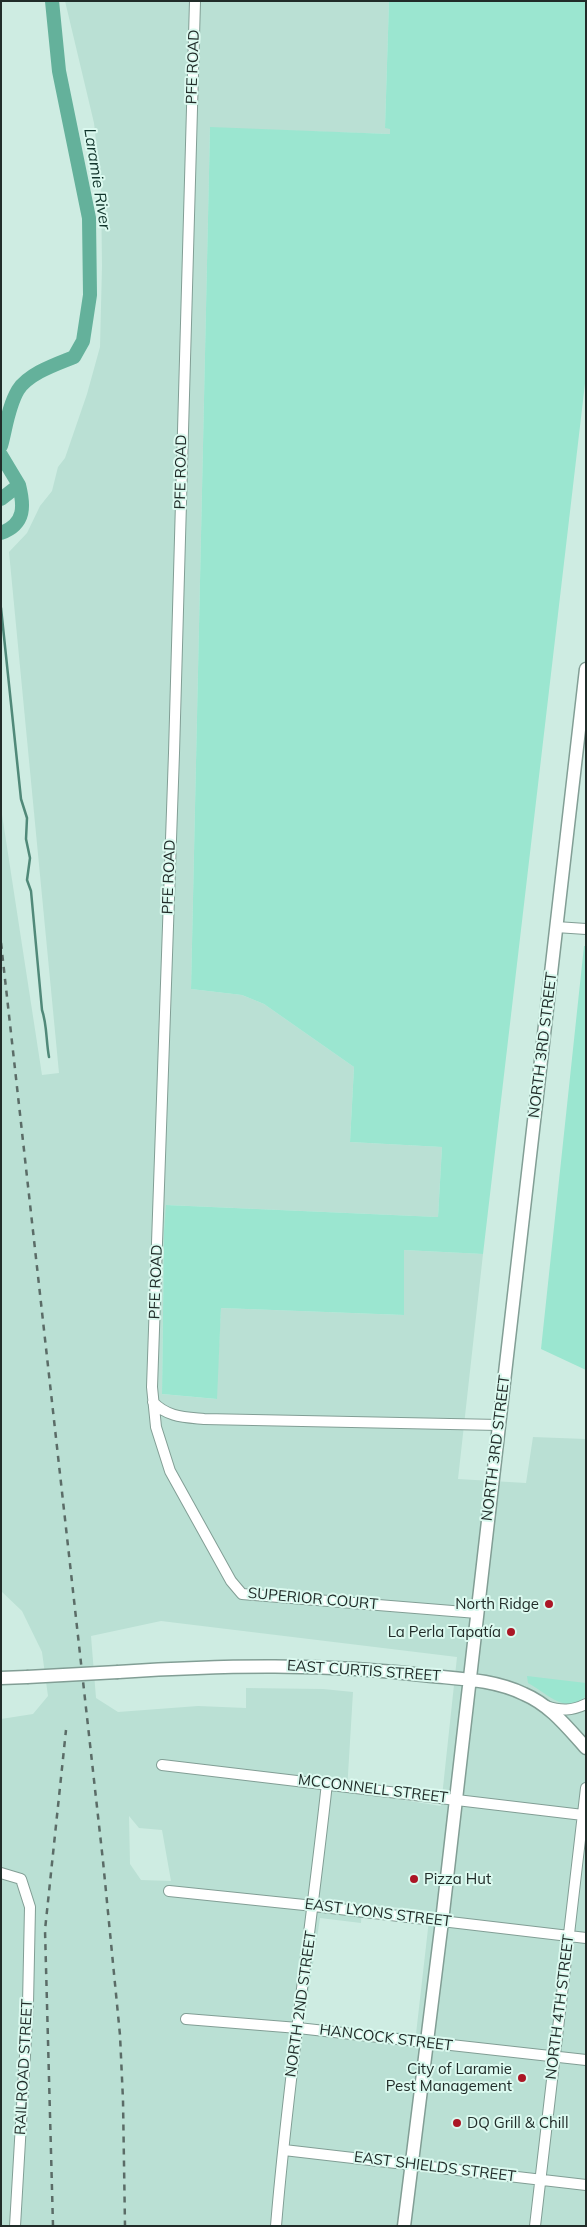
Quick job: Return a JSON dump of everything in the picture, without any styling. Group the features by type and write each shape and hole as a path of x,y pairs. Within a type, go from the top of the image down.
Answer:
{"main road":[{"name":"NORTH 3RD STREET","path":"404,2226 442,1921 468,1680 586,669"},
{"name":"EAST CURTIS STREET","path":"1,1678 237,1665 296,1665 373,1669 468,1680 507,1687 543,1704 558,1716 586,1748"}],"street":[{"name":"PFE ROAD","path":"153,1402 195,1"},
{"path":"556,927 586,929"},
{"path":"153,1402 158,1408 175,1417 204,1419 499,1425"},
{"name":"SUPERIOR COURT","path":"153,1402 156,1426 164,1457 170,1471 231,1581 242,1594 477,1613"},
{"path":"543,1704 556,1709 571,1710 586,1704"},
{"name":"MCCONNELL STREET","path":"162,1766 327,1783 584,1814"},
{"name":"NORTH 2ND STREET","path":"276,2226 284,2150 285,2118 314,1906 327,1783"},
{"name":"NORTH 4TH STREET","path":"534,2226 586,1788"},
{"name":"RAILROAD STREET","path":"1,1873 20,1880 30,1907 28,2004 15,2226"},
{"name":"EAST LYONS STREET","path":"169,1891 586,1938"},
{"name":"HANCOCK STREET","path":"186,2019 298,2028 586,2060"},
{"name":"EAST SHIELDS STREET","path":"284,2150 586,2185"}],"shaded area":[{"path":"65,1 389,1 385,128 390,128 390,134 210,128 191,989 242,995 264,1004 354,1067 350,1142 442,1147 438,1217 167,1205 164,1231 162,1394 216,1399 221,1308 404,1315 404,1250 483,1254 458,1479 526,1483 533,1437 586,1439 586,2226 1,2226 1,1719 33,1714 48,1696 42,1652 22,1611 1,1591 1,808 42,1075 59,1073 9,552 27,533 40,506 52,491 58,467 65,458 87,394 100,347 101,185 94,123","holes":["161,1621 457,1657 441,1806 347,1791 353,1692 323,1689 246,1688 246,1708 198,1706 118,1712 96,1698 91,1636","129,1816 139,1828 162,1830 171,1881 141,1880 130,1864","362,1904 430,1911 416,2034 304,2023 320,1918 361,1923"]}],"green space":[{"path":"389,1 586,1 586,375 483,1254 404,1250 404,1315 221,1308 217,1399 162,1394 166,1205 438,1217 442,1147 350,1142 354,1067 264,1004 242,995 191,989 210,127 390,134 390,129 385,128"},
{"path":"584,946 586,946 586,1370 541,1349"},
{"path":"527,1676 586,1683 586,1696 579,1702 571,1704 557,1701 528,1683"}],"waterway":[{"name":"Laramie River","path":"1,446 12,403 18,390 36,374 74,357 83,341 90,295 89,218 59,71 52,1"},
{"name":"Laramie River","path":"1,455 19,485 1,499"},
{"name":"Laramie River","path":"1,533 15,525 19,519 22,507 19,485"},
{"path":"1,608 21,799 27,818 26,839 30,858 27,880 31,891 42,1010 49,1057"}],"railway":[{"path":"1,943 103,1861 120,2035 125,2226"},
{"path":"53,2226 45,1930 66,1730"}],"place":[{"name":"North Ridge","path":"549,1604"},
{"name":"La Perla Tapatía","path":"511,1632"},
{"name":"Pizza Hut","path":"414,1879"},
{"name":"City of Laramie Pest Management","path":"522,2078"},
{"name":"DQ Grill & Chill","path":"457,2123"}]}
